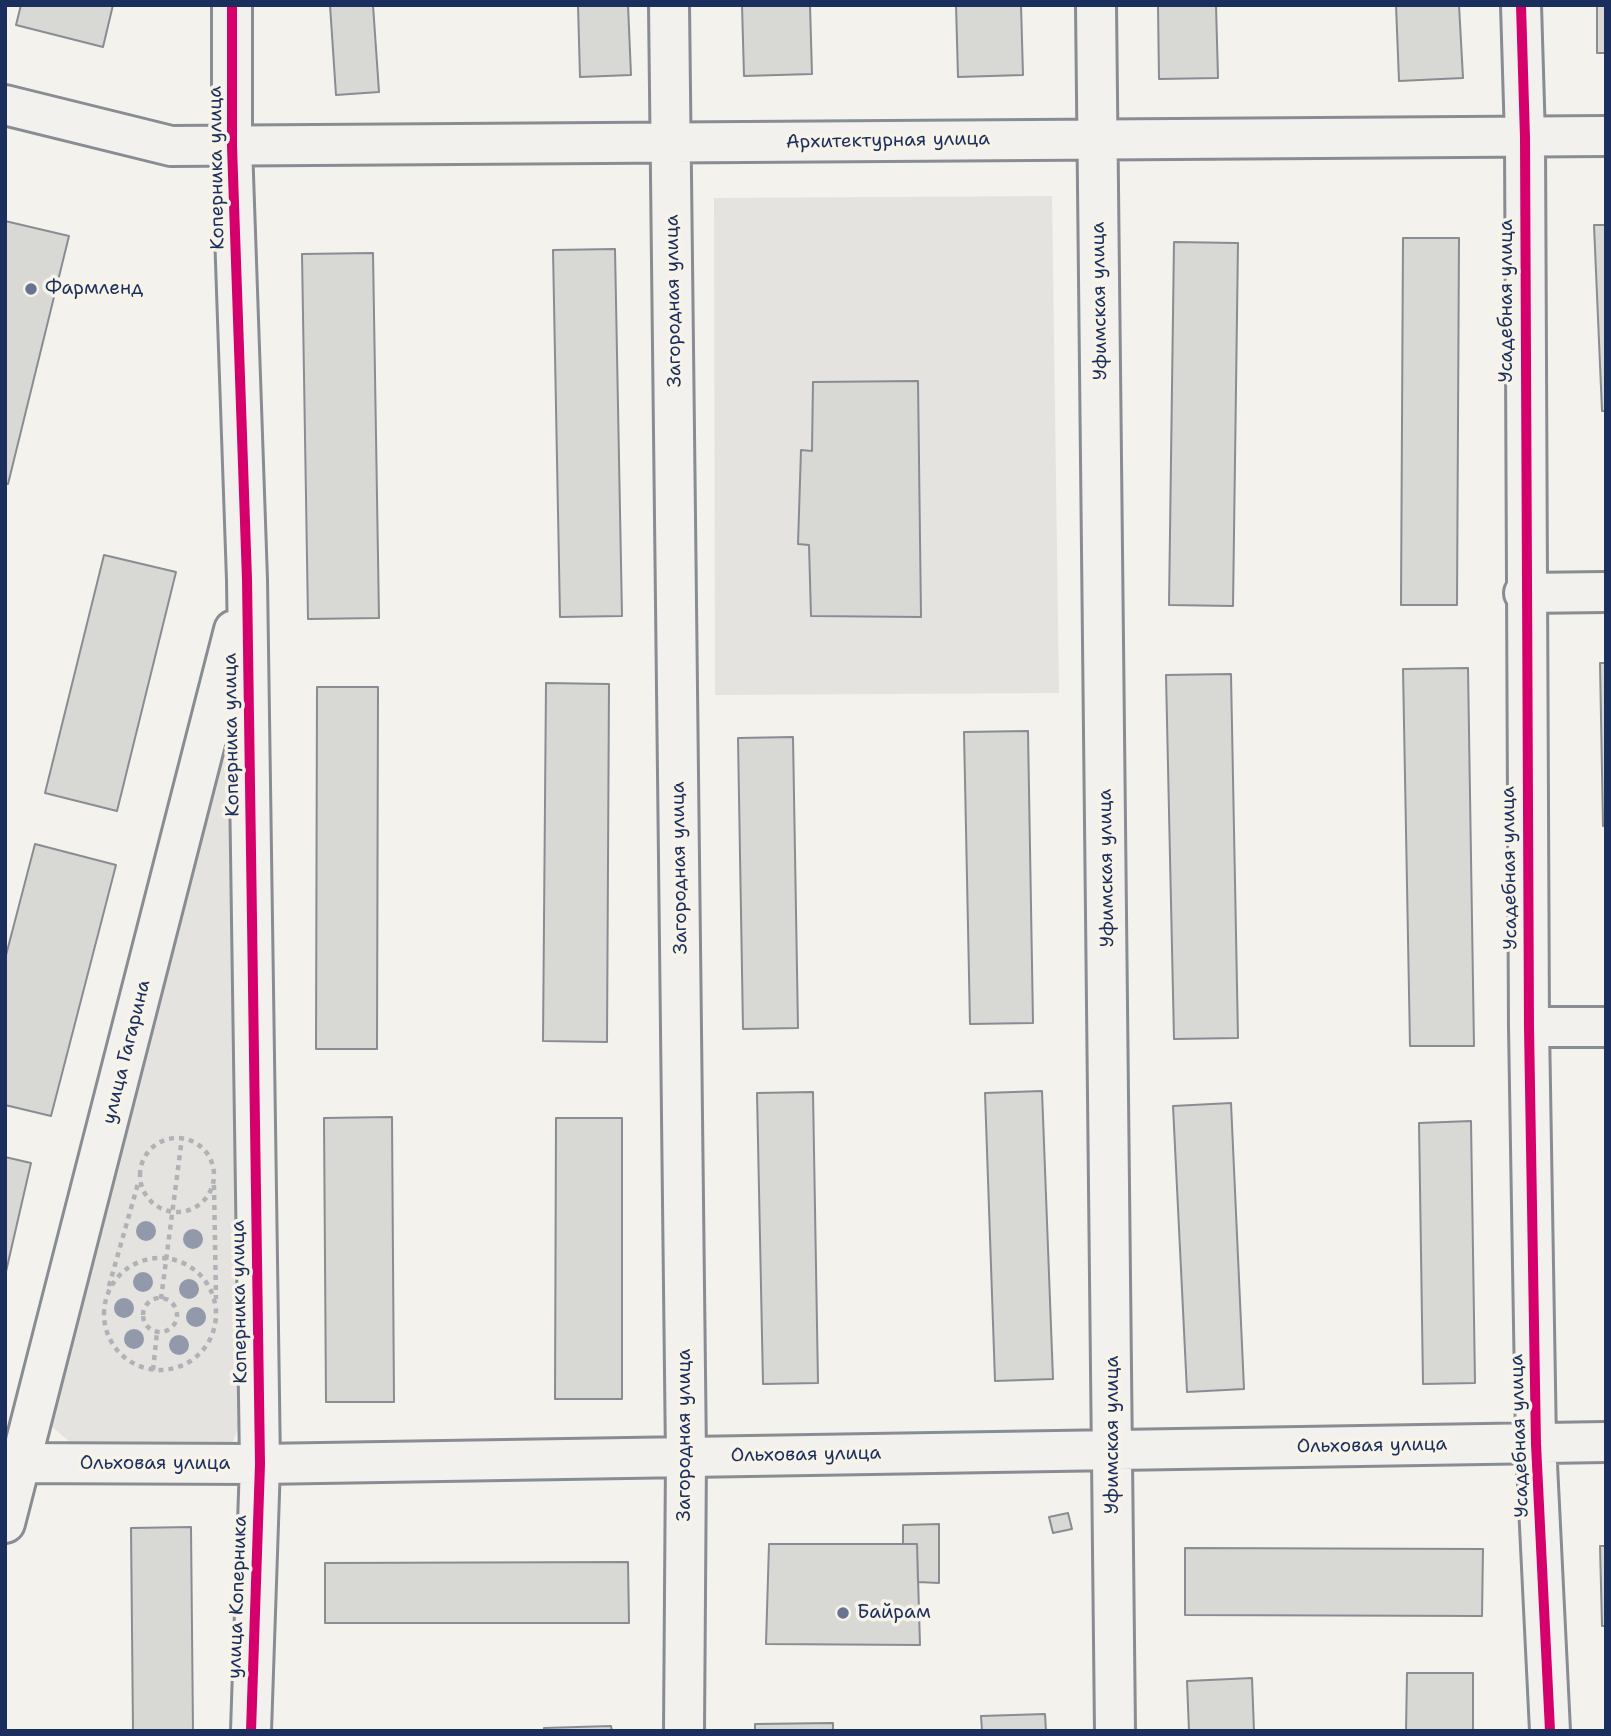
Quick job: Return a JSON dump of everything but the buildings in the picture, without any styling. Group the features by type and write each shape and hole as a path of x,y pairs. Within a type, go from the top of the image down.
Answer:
{"street":[{"name":"Коперника улица","path":"232,5 232,146 247,580 260,1464"},
{"name":"Загородная улица","path":"669,5 673,145 686,1456 684,1731"},
{"name":"Уфимская улица","path":"1096,5 1115,1731"},
{"name":"Усадебная улица","path":"1521,5 1524,138 1524,593 1536,1444 1550,1731"},
{"name":"Архитектурная улица","path":"5,105 170,146 673,145 1098,138 1606,136"},
{"name":"улица Гагарина","path":"5,1523 14,1463 247,580"},
{"path":"1524,593 1606,592"},
{"path":"1529,1027 1606,1027"},
{"name":"Ольховая улица","path":"14,1463 260,1464 1606,1442"},
{"name":"улица Коперника","path":"251,1731 260,1464"}],"path":[{"path":"161,1298 182,1138"},
{"path":"182,1138 191,1140 209,1156 214,1178 216,1321 211,1340 199,1355 183,1366 164,1371 153,1370 127,1360 113,1346 105,1329 104,1309 108,1291 139,1178 141,1165 155,1144 166,1139 182,1138"},
{"path":"139,1178 149,1200 172,1212 195,1208 211,1190 214,1178"},
{"path":"108,1291 132,1265 148,1259 167,1259 183,1263 198,1273 210,1287 216,1303"},
{"path":"161,1298 172,1303 176,1319 170,1329 157,1332 146,1324 143,1314 147,1305 161,1298"},
{"path":"153,1370 157,1332"}],"shaded area":[{"path":"1052,196 1059,693 715,695 714,198"},
{"path":"222,745 233,745 247,1404 233,1442 76,1447 51,1426 215,763"}],"cycle path":[{"path":"232,5 232,146 247,580 260,1464 251,1731"},
{"path":"1521,5 1525,138 1529,1027 1536,1444 1550,1731"}],"place":[{"name":"Фармленд","path":"31,289"},
{"name":"Байрам","path":"843,1613"}]}
